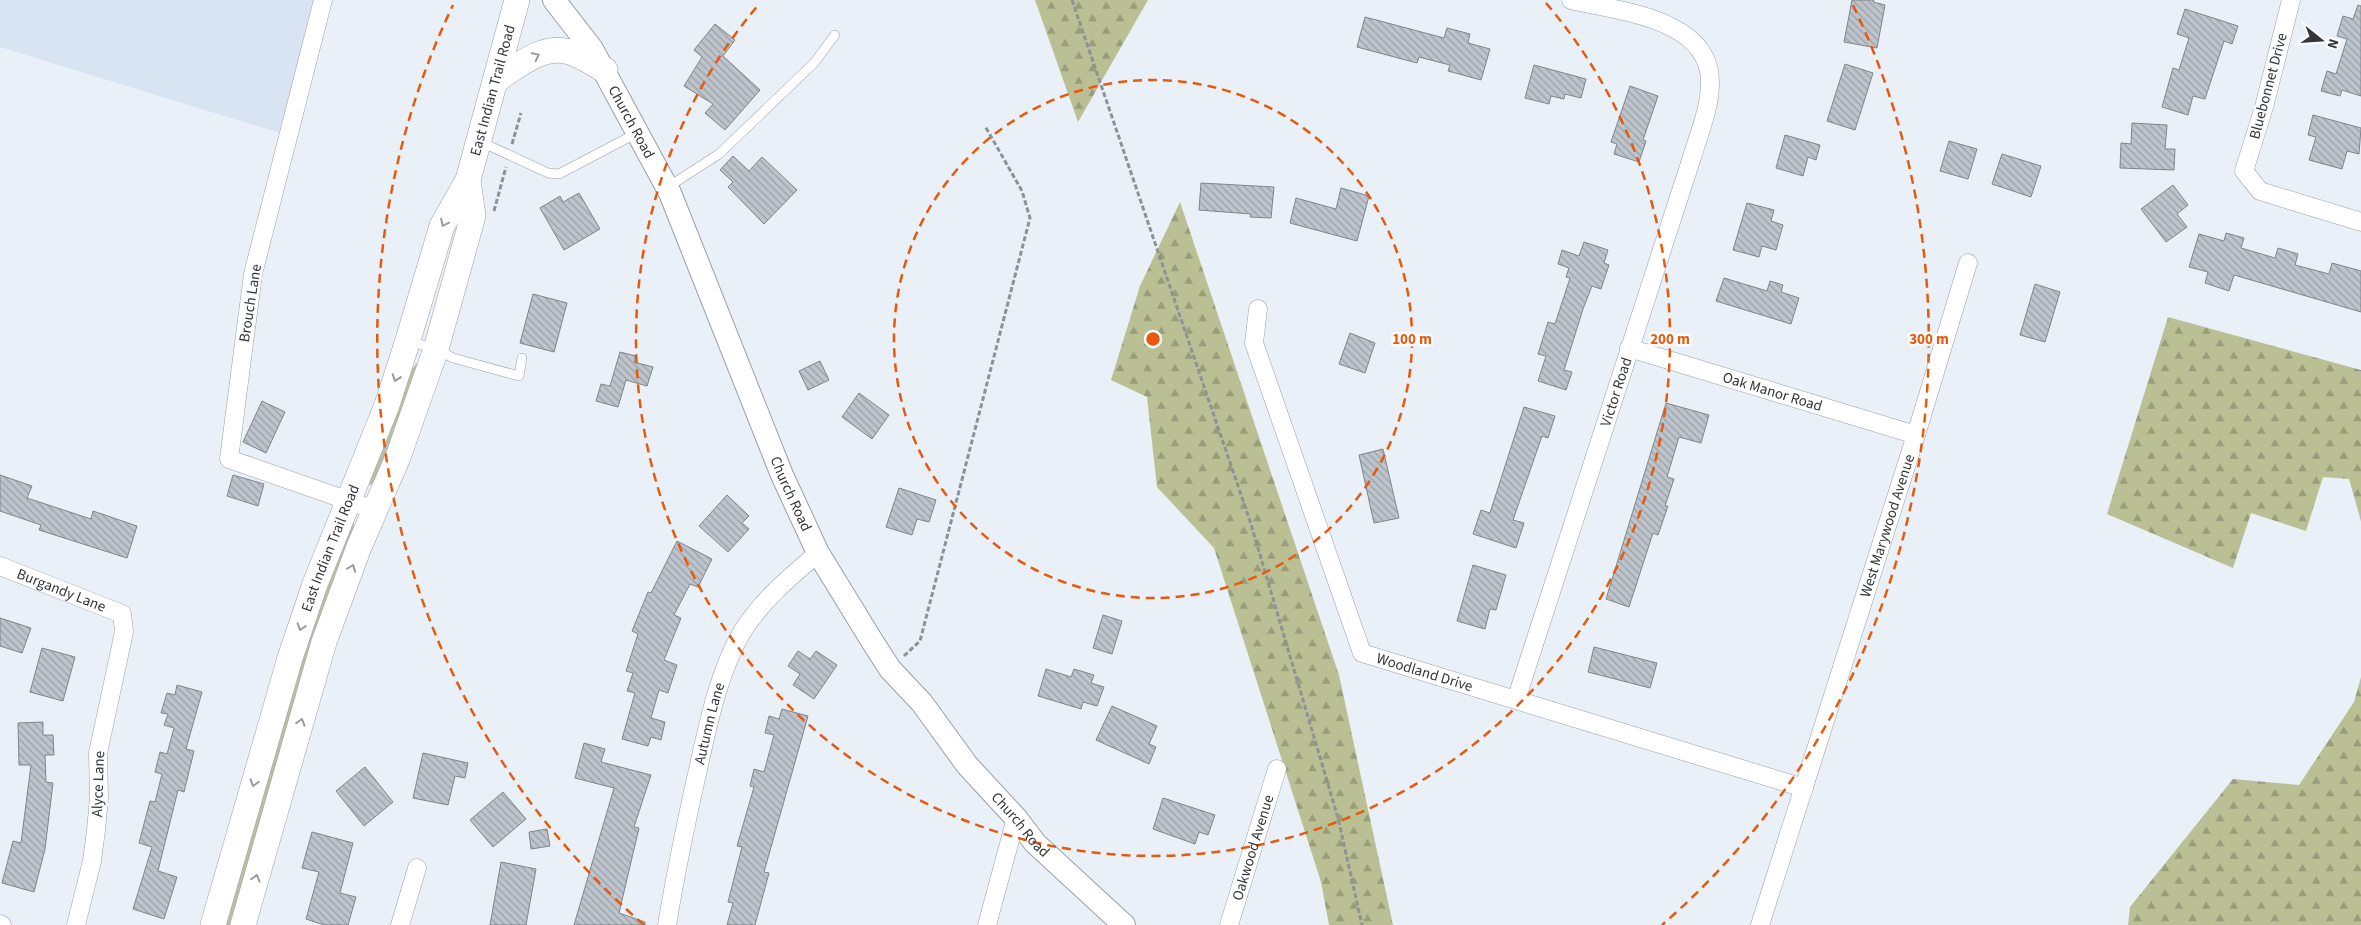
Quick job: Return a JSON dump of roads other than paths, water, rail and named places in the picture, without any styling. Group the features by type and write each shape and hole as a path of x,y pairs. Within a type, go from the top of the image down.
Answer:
{"main road":[{"name":"East Indian Trail Road","path":"214,925 290,658 315,584 383,414 408,340 442,226 468,180 517,0"},
{"path":"495,81 539,53 557,49 574,53 605,70"},
{"name":"East Indian Trail Road","path":"243,925 324,642 375,510 398,458 436,349 473,216 468,180"}],"street":[{"name":"Brouch Lane","path":"323,0 253,274 229,459 375,510"},
{"name":"Church Road","path":"554,0 592,49 605,70 667,188 782,475 818,553 890,669 922,703 967,765 1016,818 1035,843 1124,925"},
{"name":"Victor Road","path":"1516,700 1708,107 1710,82 1697,46 1681,32 1657,20 1571,0"},
{"name":"Bluebonnet Drive","path":"2291,0 2264,108 2244,171 2260,190 2361,222"},
{"name":"West Marywood Avenue","path":"1760,925 1916,435 1968,263"},
{"name":"Woodland Drive","path":"1258,309 1254,344 1362,652 1804,788"},
{"name":"Oak Manor Road","path":"1629,348 1916,435"},
{"name":"Autumn Lane","path":"667,925 687,816 705,738 725,665 742,632 767,597 818,553"},
{"name":"Burgandy Lane","path":"0,566 122,614"},
{"name":"Alyce Lane","path":"76,925 92,861 99,798 98,753 124,632 122,614"},
{"name":"Oakwood Avenue","path":"1229,925 1277,769"},
{"path":"987,925 1016,818"},
{"path":"400,925 417,868"}],"lane":[{"path":"667,188 719,154 814,62 835,35"},
{"path":"478,141 510,153 548,173 559,174 637,133"},
{"path":"408,340 436,349 453,358 518,376 522,358"}]}
